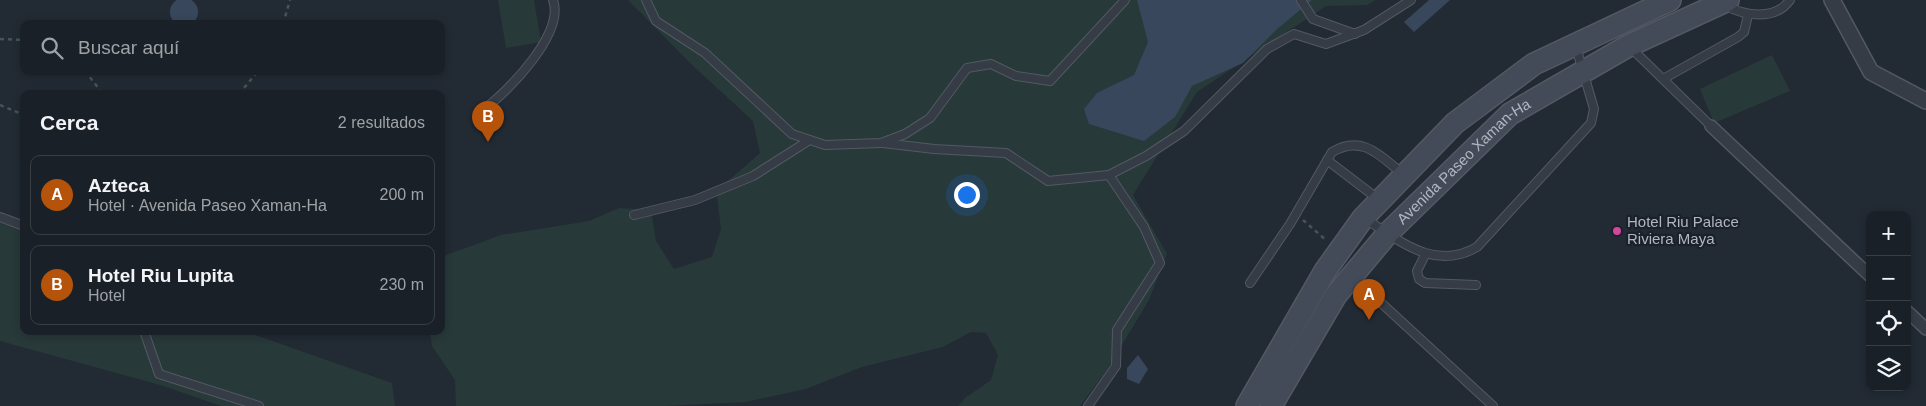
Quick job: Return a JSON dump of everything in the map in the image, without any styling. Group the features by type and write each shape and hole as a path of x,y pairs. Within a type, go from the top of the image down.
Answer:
{"main road":[{"name":"Avenida Paseo Xaman-Ha","path":"1248,406 1325,271 1363,218 1455,123 1534,64 1670,0"},
{"name":"Avenida Paseo Xaman-Ha","path":"1271,406 1336,295 1388,233 1510,114 1628,46 1724,1"}],"street":[{"path":"1832,0 1871,72 1926,101"},
{"path":"1711,126 1866,272"},
{"path":"1911,315 1926,329"}],"lane":[{"path":"484,109 502,96 541,48 553,25 556,7 553,0"},
{"path":"646,0 656,21 705,53 792,134 808,141 825,145 881,143 934,150 1006,153 1048,181 1109,175 1146,156 1184,131 1267,49 1287,37 1294,34 1326,44 1355,34 1411,0"},
{"path":"881,143 905,134 930,118 967,68 991,64 1016,76 1050,81 1125,0"},
{"path":"1301,0 1313,20 1355,34"},
{"path":"1724,1 1748,14 1767,14 1790,0"},
{"path":"1663,79 1738,37 1744,32 1748,14"},
{"path":"1363,218 1425,255 1455,256 1477,247 1591,124 1594,109 1575,45"},
{"path":"1628,46 1711,126"},
{"path":"634,215 695,200 753,176 808,141"},
{"path":"1250,284 1290,224 1332,152 1344,145 1370,147 1404,175"},
{"path":"1327,160 1379,200"},
{"path":"1088,406 1116,366 1117,330 1160,263 1144,228 1109,175"},
{"path":"0,217 20,224"},
{"path":"1425,255 1417,271 1419,278 1425,283 1476,285"},
{"path":"1353,277 1493,406"},
{"path":"145,335 159,374 260,406"}],"path":[{"path":"285,20 290,0"},
{"path":"0,39 20,40"},
{"path":"89,75 100,90"},
{"path":"242,90 255,75"},
{"path":"0,105 20,113"}],"shaded area":[{"path":"498,0 534,0 541,42 506,48"},
{"path":"628,0 1376,0 1367,5 1326,6 1197,92 1133,195 1167,254 1149,300 1107,370 1080,406 958,406 965,398 991,380 998,355 986,333 971,332 943,347 862,367 806,389 746,402 666,406 456,406 455,380 432,346 431,335 445,335 445,256 501,235 589,221 619,208 651,210 656,241 674,269 712,257 721,229 717,197 728,181 760,153 753,121 692,65"},
{"path":"1772,55 1790,91 1714,123 1700,89"},
{"path":"0,214 20,220 20,335 255,335 392,383 395,406 221,406 160,385 0,341"}],"water":[{"path":"179,-1 189,-1 197,7 198,12 195,20 173,20 171,17 171,7"},
{"path":"1137,0 1312,0 1276,30 1243,63 1192,86 1175,117 1144,141 1089,124 1084,109 1097,93 1134,75 1148,42"},
{"path":"1429,0 1450,0 1414,32 1404,22"},
{"path":"1138,355 1148,369 1139,384 1127,379 1127,368"}],"place":[{"name":"Hotel Riu Lupita","path":"488,142"},
{"name":"Hotel Riu Palace Riviera Maya","path":"1617,231"},
{"name":"Azteca","path":"1369,320"}]}
